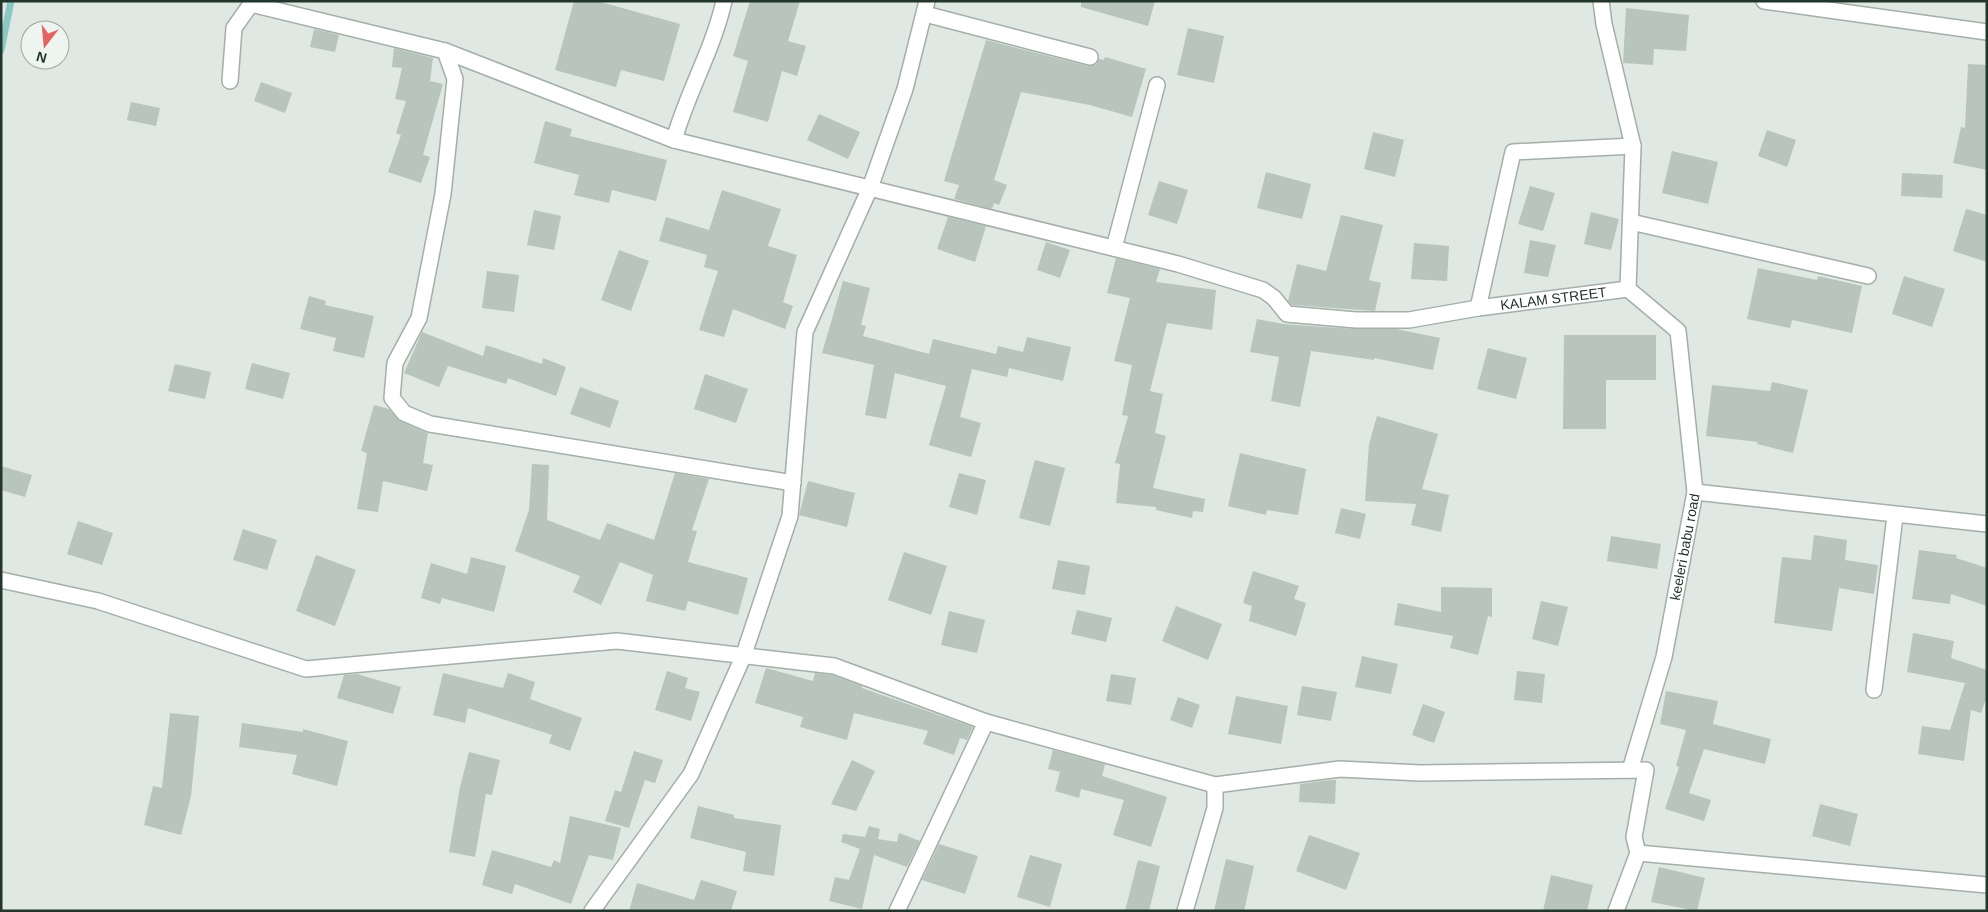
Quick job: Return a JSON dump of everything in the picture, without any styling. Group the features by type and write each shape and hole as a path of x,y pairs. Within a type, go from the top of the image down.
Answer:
{"street":[{"path":"674,140 680,118 706,57 724,1"},
{"path":"1601,1 1604,24 1633,146 1628,289 1678,331 1695,492"},
{"path":"1764,1 1987,32"},
{"name":"KALAM STREET","path":"230,80 234,28 251,4 445,51 674,140 1114,248 1250,284 1274,298 1287,314 1356,320 1409,320 1478,308 1628,289"},
{"path":"592,911 691,774 743,657 790,516 805,332 870,188 905,89 926,8 1090,57"},
{"path":"445,51 455,79 444,194 419,318 395,363 392,398 404,414 430,424 793,483"},
{"path":"1114,248 1157,85"},
{"path":"1478,308 1513,152 1633,146"},
{"path":"1631,222 1868,276"},
{"name":"keeleri babu road","path":"1630,770 1664,656 1695,492 1895,516 1987,524"},
{"path":"1874,690 1895,516"},
{"path":"1,580 98,601 306,669 617,641 834,666 986,722 1215,785 1340,769 1420,773 1646,770 1634,836 1638,853 1616,911"},
{"path":"897,911 986,722"},
{"path":"1185,911 1215,808 1215,785"},
{"path":"1638,853 1987,885"}],"building":[{"path":"574,1 597,1 680,24 664,81 621,70 616,87 555,70"},
{"path":"750,1 800,1 788,41 806,46 797,76 782,71 768,122 733,112 748,61 733,56"},
{"path":"1081,1 1155,1 1148,26 1081,7"},
{"path":"1626,8 1689,15 1686,51 1654,49 1653,65 1623,63"},
{"path":"1188,28 1224,36 1214,83 1177,75"},
{"path":"314,29 339,35 335,52 310,47"},
{"path":"986,40 1088,66 1096,64 1099,59 1104,60 1105,57 1146,69 1132,117 1090,105 1021,92 994,180 1007,185 999,205 994,203 992,209 954,199 959,185 944,181"},
{"path":"394,48 433,58 430,81 443,84 423,155 430,157 421,183 388,172 401,135 396,133 406,101 395,99 402,68 392,67"},
{"path":"1968,64 1987,65 1987,170 1953,163 1961,127 1965,128"},
{"path":"261,82 292,93 285,113 254,101"},
{"path":"131,102 160,108 156,126 127,120"},
{"path":"819,114 860,132 848,159 807,140"},
{"path":"545,121 572,129 570,136 667,160 656,201 612,190 609,203 574,195 579,175 534,163"},
{"path":"1767,130 1796,140 1787,167 1758,156"},
{"path":"1373,132 1404,140 1395,177 1364,169"},
{"path":"1672,151 1718,162 1708,204 1662,193"},
{"path":"1266,172 1311,184 1302,219 1257,208"},
{"path":"1902,173 1943,175 1942,198 1901,196"},
{"path":"1159,181 1188,190 1177,224 1148,215"},
{"path":"1530,186 1555,193 1543,231 1518,224"},
{"path":"722,190 781,209 768,246 797,255 783,302 793,306 785,329 733,309 724,337 699,330 718,271 704,267 707,255 659,241 666,217 709,230"},
{"path":"1966,209 1987,215 1987,262 1953,251"},
{"path":"534,210 561,216 554,250 527,245"},
{"path":"1591,212 1619,219 1611,250 1584,244"},
{"path":"1341,215 1383,225 1369,280 1381,283 1375,311 1292,305 1288,301 1297,264 1326,271"},
{"path":"948,217 986,226 975,262 937,249"},
{"path":"1530,240 1556,245 1548,277 1524,273"},
{"path":"1046,242 1070,250 1060,278 1037,270"},
{"path":"1414,243 1449,246 1447,281 1411,279"},
{"path":"619,250 649,261 631,311 601,300"},
{"path":"1116,258 1160,269 1156,282 1216,290 1212,330 1167,323 1150,391 1163,394 1155,433 1166,436 1153,488 1205,499 1203,512 1193,511 1192,518 1156,510 1156,507 1116,503 1120,464 1115,463 1128,416 1122,415 1132,365 1114,361 1130,298 1107,293"},
{"path":"1758,268 1817,280 1818,276 1862,286 1852,333 1792,320 1790,328 1747,319"},
{"path":"487,271 519,275 514,312 482,308"},
{"path":"1904,276 1945,289 1932,327 1892,314"},
{"path":"843,281 870,288 861,325 866,326 863,336 929,354 933,339 996,354 998,346 1023,352 1027,337 1071,347 1063,381 1009,368 1007,377 972,369 960,417 981,423 971,457 929,445 946,386 895,373 886,419 865,415 874,365 822,353"},
{"path":"309,296 326,301 325,305 374,316 364,358 333,351 336,338 300,329"},
{"path":"1257,319 1283,324 1355,329 1396,329 1440,338 1433,370 1374,358 1374,360 1311,351 1300,407 1271,401 1279,357 1250,352"},
{"path":"422,332 483,356 486,345 542,364 543,358 566,367 556,396 508,378 506,384 448,366 439,387 404,373"},
{"path":"1564,335 1656,335 1656,380 1606,380 1606,429 1563,429"},
{"path":"1488,348 1527,358 1516,399 1477,389"},
{"path":"252,363 290,373 283,399 245,389"},
{"path":"175,364 211,372 205,399 168,391"},
{"path":"705,374 748,389 736,423 694,409"},
{"path":"1772,382 1808,390 1793,453 1757,444 1758,442 1706,436 1712,385 1770,391"},
{"path":"580,387 619,401 610,428 570,414"},
{"path":"374,405 389,409 400,421 428,433 423,463 433,465 427,491 383,481 378,512 357,509 367,453 361,451"},
{"path":"1377,416 1438,434 1422,489 1449,495 1441,532 1411,525 1416,504 1365,501 1369,444"},
{"path":"1240,453 1306,469 1298,515 1267,510 1266,515 1228,506"},
{"path":"1035,460 1065,468 1050,526 1019,518"},
{"path":"532,464 549,465 547,520 600,540 607,523 654,540 675,473 709,479 692,530 697,531 688,562 748,578 738,615 688,601 685,611 646,601 653,575 620,562 601,605 573,592 580,576 515,551 529,510"},
{"path":"1,466 32,475 25,497 1,490"},
{"path":"959,473 986,480 977,515 949,507"},
{"path":"808,481 855,493 847,527 799,515"},
{"path":"1341,508 1366,514 1360,539 1335,533"},
{"path":"78,521 113,533 102,565 67,554"},
{"path":"243,529 277,540 267,570 233,560"},
{"path":"1814,535 1847,540 1845,560 1878,565 1874,594 1839,588 1832,631 1774,623 1782,557 1811,560"},
{"path":"1611,536 1661,544 1657,569 1607,561"},
{"path":"1919,550 1957,555 1956,558 1987,568 1987,606 1951,594 1950,604 1912,599"},
{"path":"904,552 947,566 931,615 888,600"},
{"path":"316,555 356,570 335,626 296,611"},
{"path":"471,557 506,566 494,612 442,598 440,604 421,598 431,563 467,574"},
{"path":"1058,560 1090,566 1085,595 1052,589"},
{"path":"1253,571 1299,586 1294,599 1306,603 1296,636 1249,621 1252,606 1243,603"},
{"path":"1441,587 1492,588 1492,617 1488,616 1478,655 1450,648 1453,636 1394,625 1398,603 1441,612"},
{"path":"1541,601 1568,607 1558,646 1532,639"},
{"path":"1176,606 1222,624 1208,660 1162,641"},
{"path":"1077,610 1112,618 1106,642 1071,634"},
{"path":"949,611 985,620 977,653 941,645"},
{"path":"1913,633 1954,641 1951,658 1987,670 1987,696 1981,713 1971,710 1964,761 1918,754 1922,726 1950,730 1965,683 1907,672"},
{"path":"1362,656 1398,664 1391,694 1355,687"},
{"path":"766,668 813,681 815,673 832,675 862,686 862,688 973,727 967,740 960,738 954,755 923,744 928,731 854,713 847,740 800,727 803,717 755,703"},
{"path":"667,671 688,678 685,688 700,692 691,721 655,710"},
{"path":"1517,671 1545,674 1542,703 1514,700"},
{"path":"443,673 503,688 508,673 535,682 530,699 582,718 570,751 549,743 552,735 468,708 465,723 433,715"},
{"path":"357,674 401,687 393,714 337,698 344,675"},
{"path":"1111,674 1136,678 1131,705 1106,701"},
{"path":"1302,686 1337,692 1331,721 1297,715"},
{"path":"1666,691 1718,701 1713,724 1771,739 1765,764 1704,749 1689,793 1711,800 1704,821 1665,809 1679,767 1676,766 1686,730 1660,724"},
{"path":"1236,696 1288,706 1281,744 1228,734"},
{"path":"1178,697 1200,705 1192,728 1170,720"},
{"path":"1423,704 1445,712 1434,743 1412,735"},
{"path":"170,713 199,716 191,796 181,835 144,825 153,786 162,788"},
{"path":"242,723 303,732 303,729 348,741 337,786 292,774 297,755 239,747"},
{"path":"1053,750 1105,764 1102,776 1167,797 1151,847 1113,835 1124,800 1081,789 1079,798 1055,791 1060,772 1048,769"},
{"path":"634,751 663,760 655,783 645,780 629,828 605,821 615,790 621,792"},
{"path":"469,752 500,760 492,795 486,794 475,857 449,852 460,787"},
{"path":"852,760 875,771 856,811 831,804"},
{"path":"1336,780 1335,804 1299,802 1300,784"},
{"path":"1820,804 1858,814 1850,846 1812,836"},
{"path":"698,806 734,815 734,818 781,825 774,876 743,871 746,852 690,838"},
{"path":"570,816 621,828 613,860 589,855 571,904 515,884 512,894 482,885 492,850 551,867 554,860 560,863"},
{"path":"869,826 880,829 878,839 897,842 899,833 920,841 907,867 874,855 862,909 829,901 835,877 849,880 860,849 841,842 843,834 865,837"},
{"path":"1309,835 1360,853 1346,890 1296,871"},
{"path":"939,844 978,856 965,894 922,880"},
{"path":"1030,855 1062,864 1050,907 1017,897"},
{"path":"1226,859 1254,866 1244,911 1214,911"},
{"path":"1138,860 1160,866 1149,911 1125,911"},
{"path":"1659,867 1705,878 1697,911 1651,902"},
{"path":"1551,875 1593,885 1587,911 1543,911"},
{"path":"701,880 737,891 731,911 629,911 637,883 694,900"}],"waterway":[{"path":"1,50 11,1"}]}
